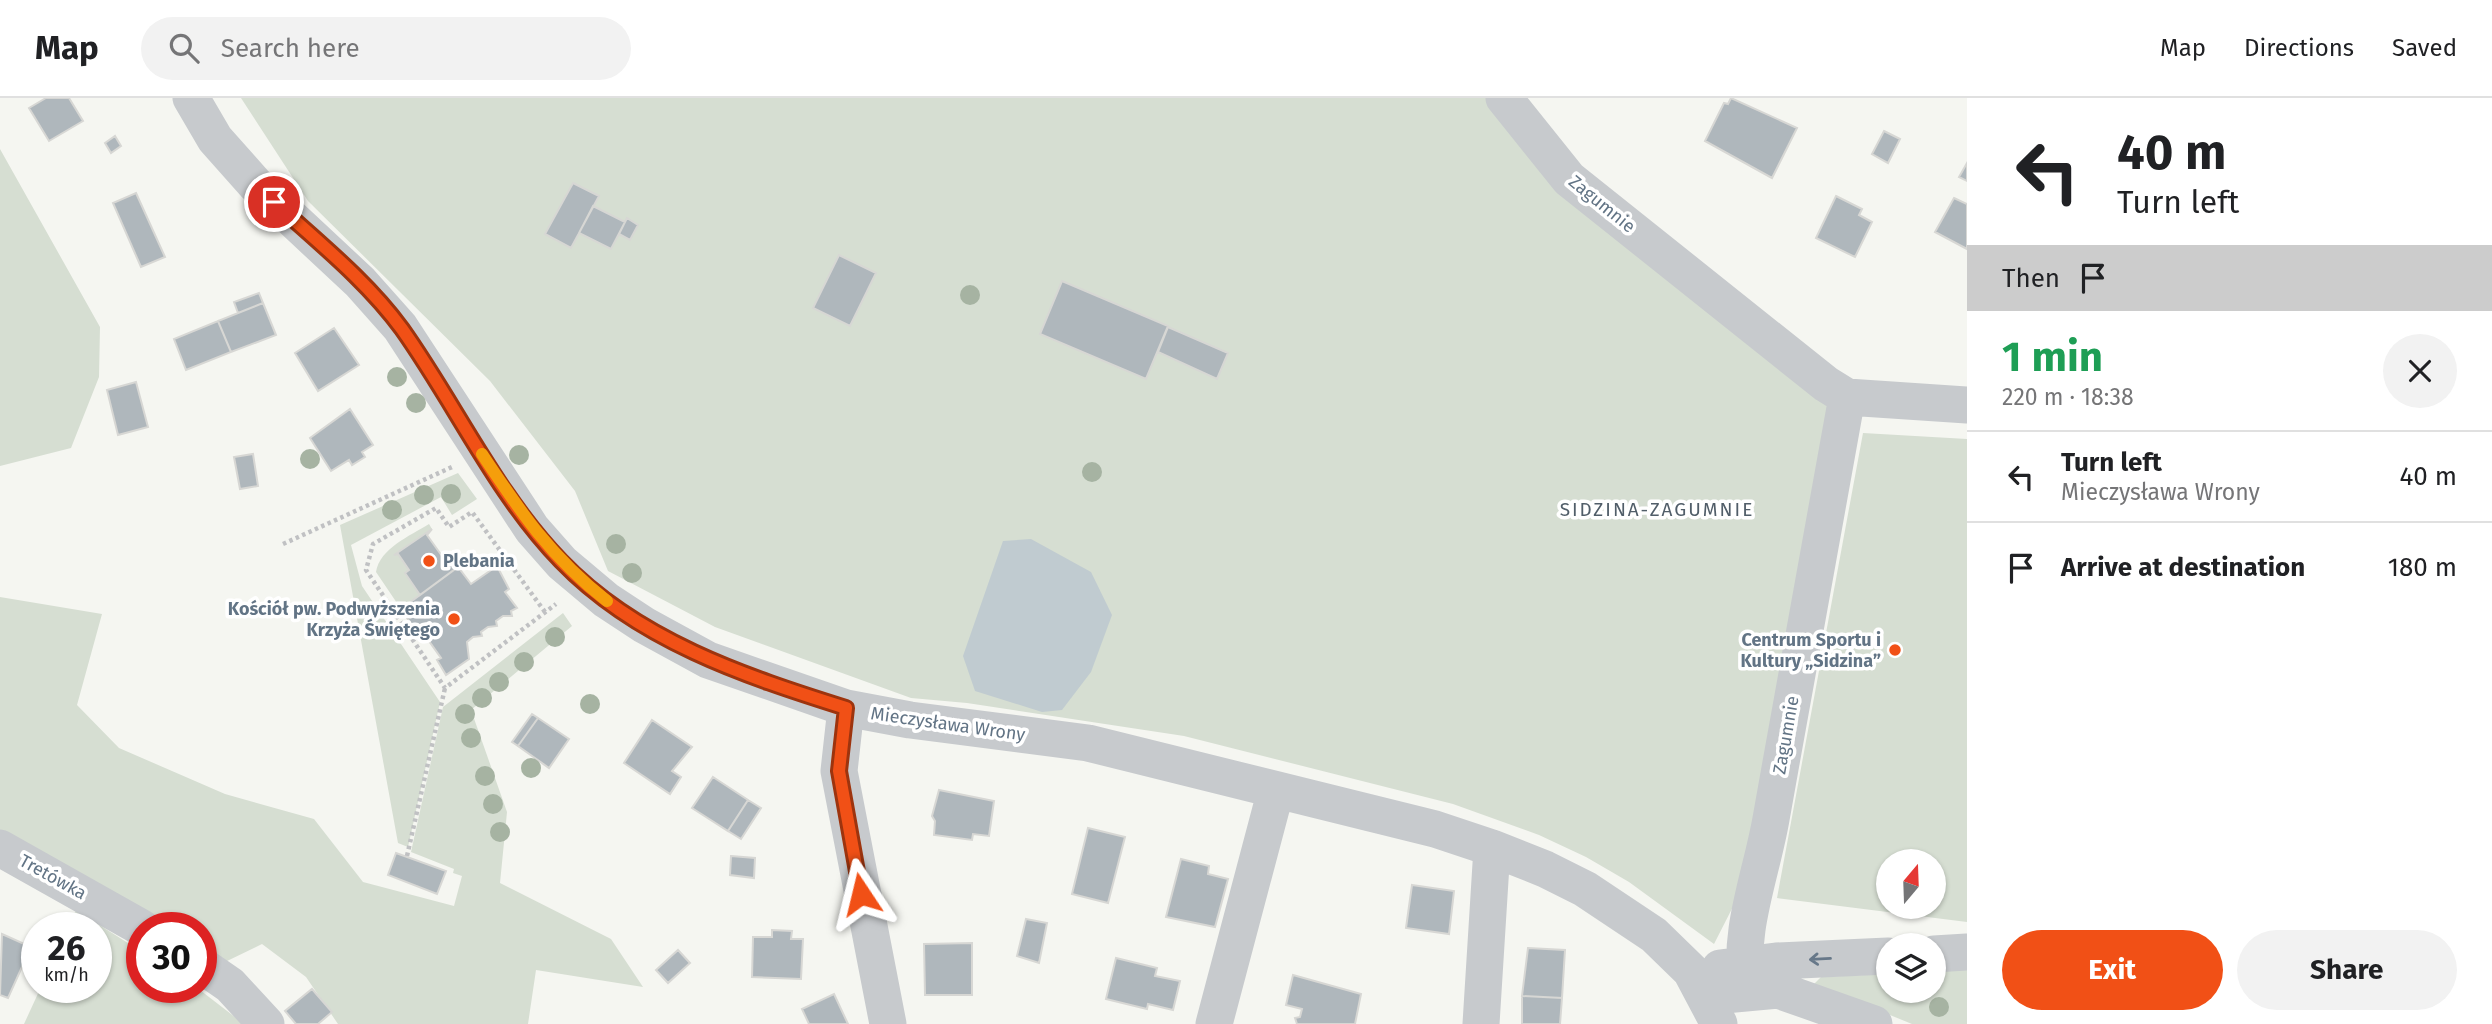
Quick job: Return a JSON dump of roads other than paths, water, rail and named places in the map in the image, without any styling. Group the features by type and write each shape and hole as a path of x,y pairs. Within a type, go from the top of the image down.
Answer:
{"street":[{"name":"Mieczysława Wrony","path":"191,98 215,139 255,184 360,282 400,327 532,529 562,563 606,600 708,660 846,708 1088,743 1435,829 1492,848 1545,869 1618,908 1654,935 1691,971 1713,1014"},
{"name":"Zagumnie","path":"1504,98 1569,179 1826,384 1847,397 1967,405"},
{"name":"Zagumnie","path":"1745,978 1743,942 1766,846 1847,397"},
{"path":"846,708 839,771 888,1024"},
{"path":"1214,1024 1276,790"},
{"name":"Tretówka","path":"0,848 126,919"},
{"path":"1481,1024 1492,848"},
{"path":"1946,953 1967,952"},
{"path":"1713,1014 1726,995 1745,978 1876,958"},
{"path":"1691,971 1745,978 1874,1024"},
{"path":"217,976 230,985 266,1024"}],"place":[{"name":"Plebania","path":"429,561"},
{"name":"Kościół pw. Podwyższenia Krzyża Świętego","path":"454,619"},
{"name":"Centrum Sportu i Kultury „Sidzina”","path":"1895,650"}],"district":[{"name":"SIDZINA-ZAGUMNIE","path":"1657,509"}]}
